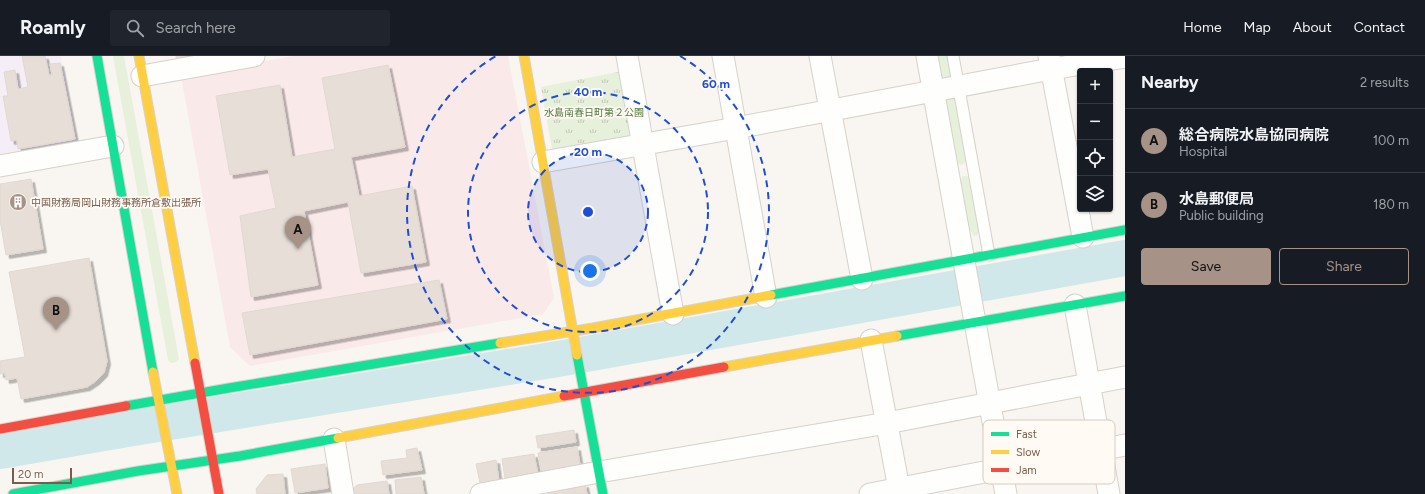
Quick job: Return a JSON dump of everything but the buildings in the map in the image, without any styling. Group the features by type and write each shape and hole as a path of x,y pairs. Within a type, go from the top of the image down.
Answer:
{"street":[{"path":"97,56 158,401 176,494"},
{"path":"219,494 141,66 254,56"},
{"path":"524,56 603,494"},
{"path":"627,56 672,314"},
{"path":"723,56 766,297"},
{"path":"820,56 862,279"},
{"path":"927,56 993,420"},
{"path":"543,162 933,91 1050,62 1125,56"},
{"path":"1050,62 1083,237"},
{"path":"0,166 113,146"},
{"path":"0,428 200,393 573,332 862,279 966,269 989,255 1125,230"},
{"path":"13,494 54,490 171,466 334,439 871,340 973,314 1075,305 1125,296"},
{"path":"1075,305 1096,420"},
{"path":"871,340 899,491"},
{"path":"481,494 599,472 887,423 1125,377"},
{"path":"334,439 343,494"},
{"path":"1115,447 1125,445"},
{"path":"870,494 899,491 983,474"},
{"path":"1004,484 1006,494"},
{"path":"1107,484 1109,494"}],"lane":[{"path":"953,56 989,255"}],"shaded area":[{"path":"0,56 61,56 78,140 0,155"},
{"path":"293,56 508,56 554,298 543,314 250,366 230,347 181,76"}],"green space":[{"path":"113,56 124,56 179,359 176,362 171,363 168,360"},
{"path":"937,56 947,56 951,78 942,82"},
{"name":"水島南春日町第２公園","path":"623,71 635,140 553,154 541,87"},
{"path":"955,97 966,159 965,163 961,165 956,162 944,99"},
{"path":"963,176 967,176 970,179 979,232 976,236 974,236 967,226 960,181"}],"waterway":[{"path":"0,451 558,359 1125,258"},
{"path":"0,464 129,441 768,335 1125,269"}],"traffic: fast":[{"path":"97,56 153,372"},
{"path":"771,295 1125,230"},
{"path":"897,336 1125,296"},
{"path":"126,406 500,343"},
{"path":"577,355 603,494"},
{"path":"13,494 138,471 240,456 338,438"}],"traffic: slow":[{"path":"139,56 195,363"},
{"path":"524,56 577,355"},
{"path":"500,343 593,328 771,295"},
{"path":"724,367 897,336"},
{"path":"153,372 177,494"},
{"path":"338,438 564,396"}],"traffic: jam":[{"path":"195,363 219,494"},
{"path":"564,396 724,367"},
{"path":"0,429 126,406"}],"place":[{"name":"中国財務局岡山財務事務所倉敷出張所","path":"18,202"},
{"name":"総合病院水島協同病院","path":"298,249"},
{"name":"水島郵便局","path":"56,330"}]}
